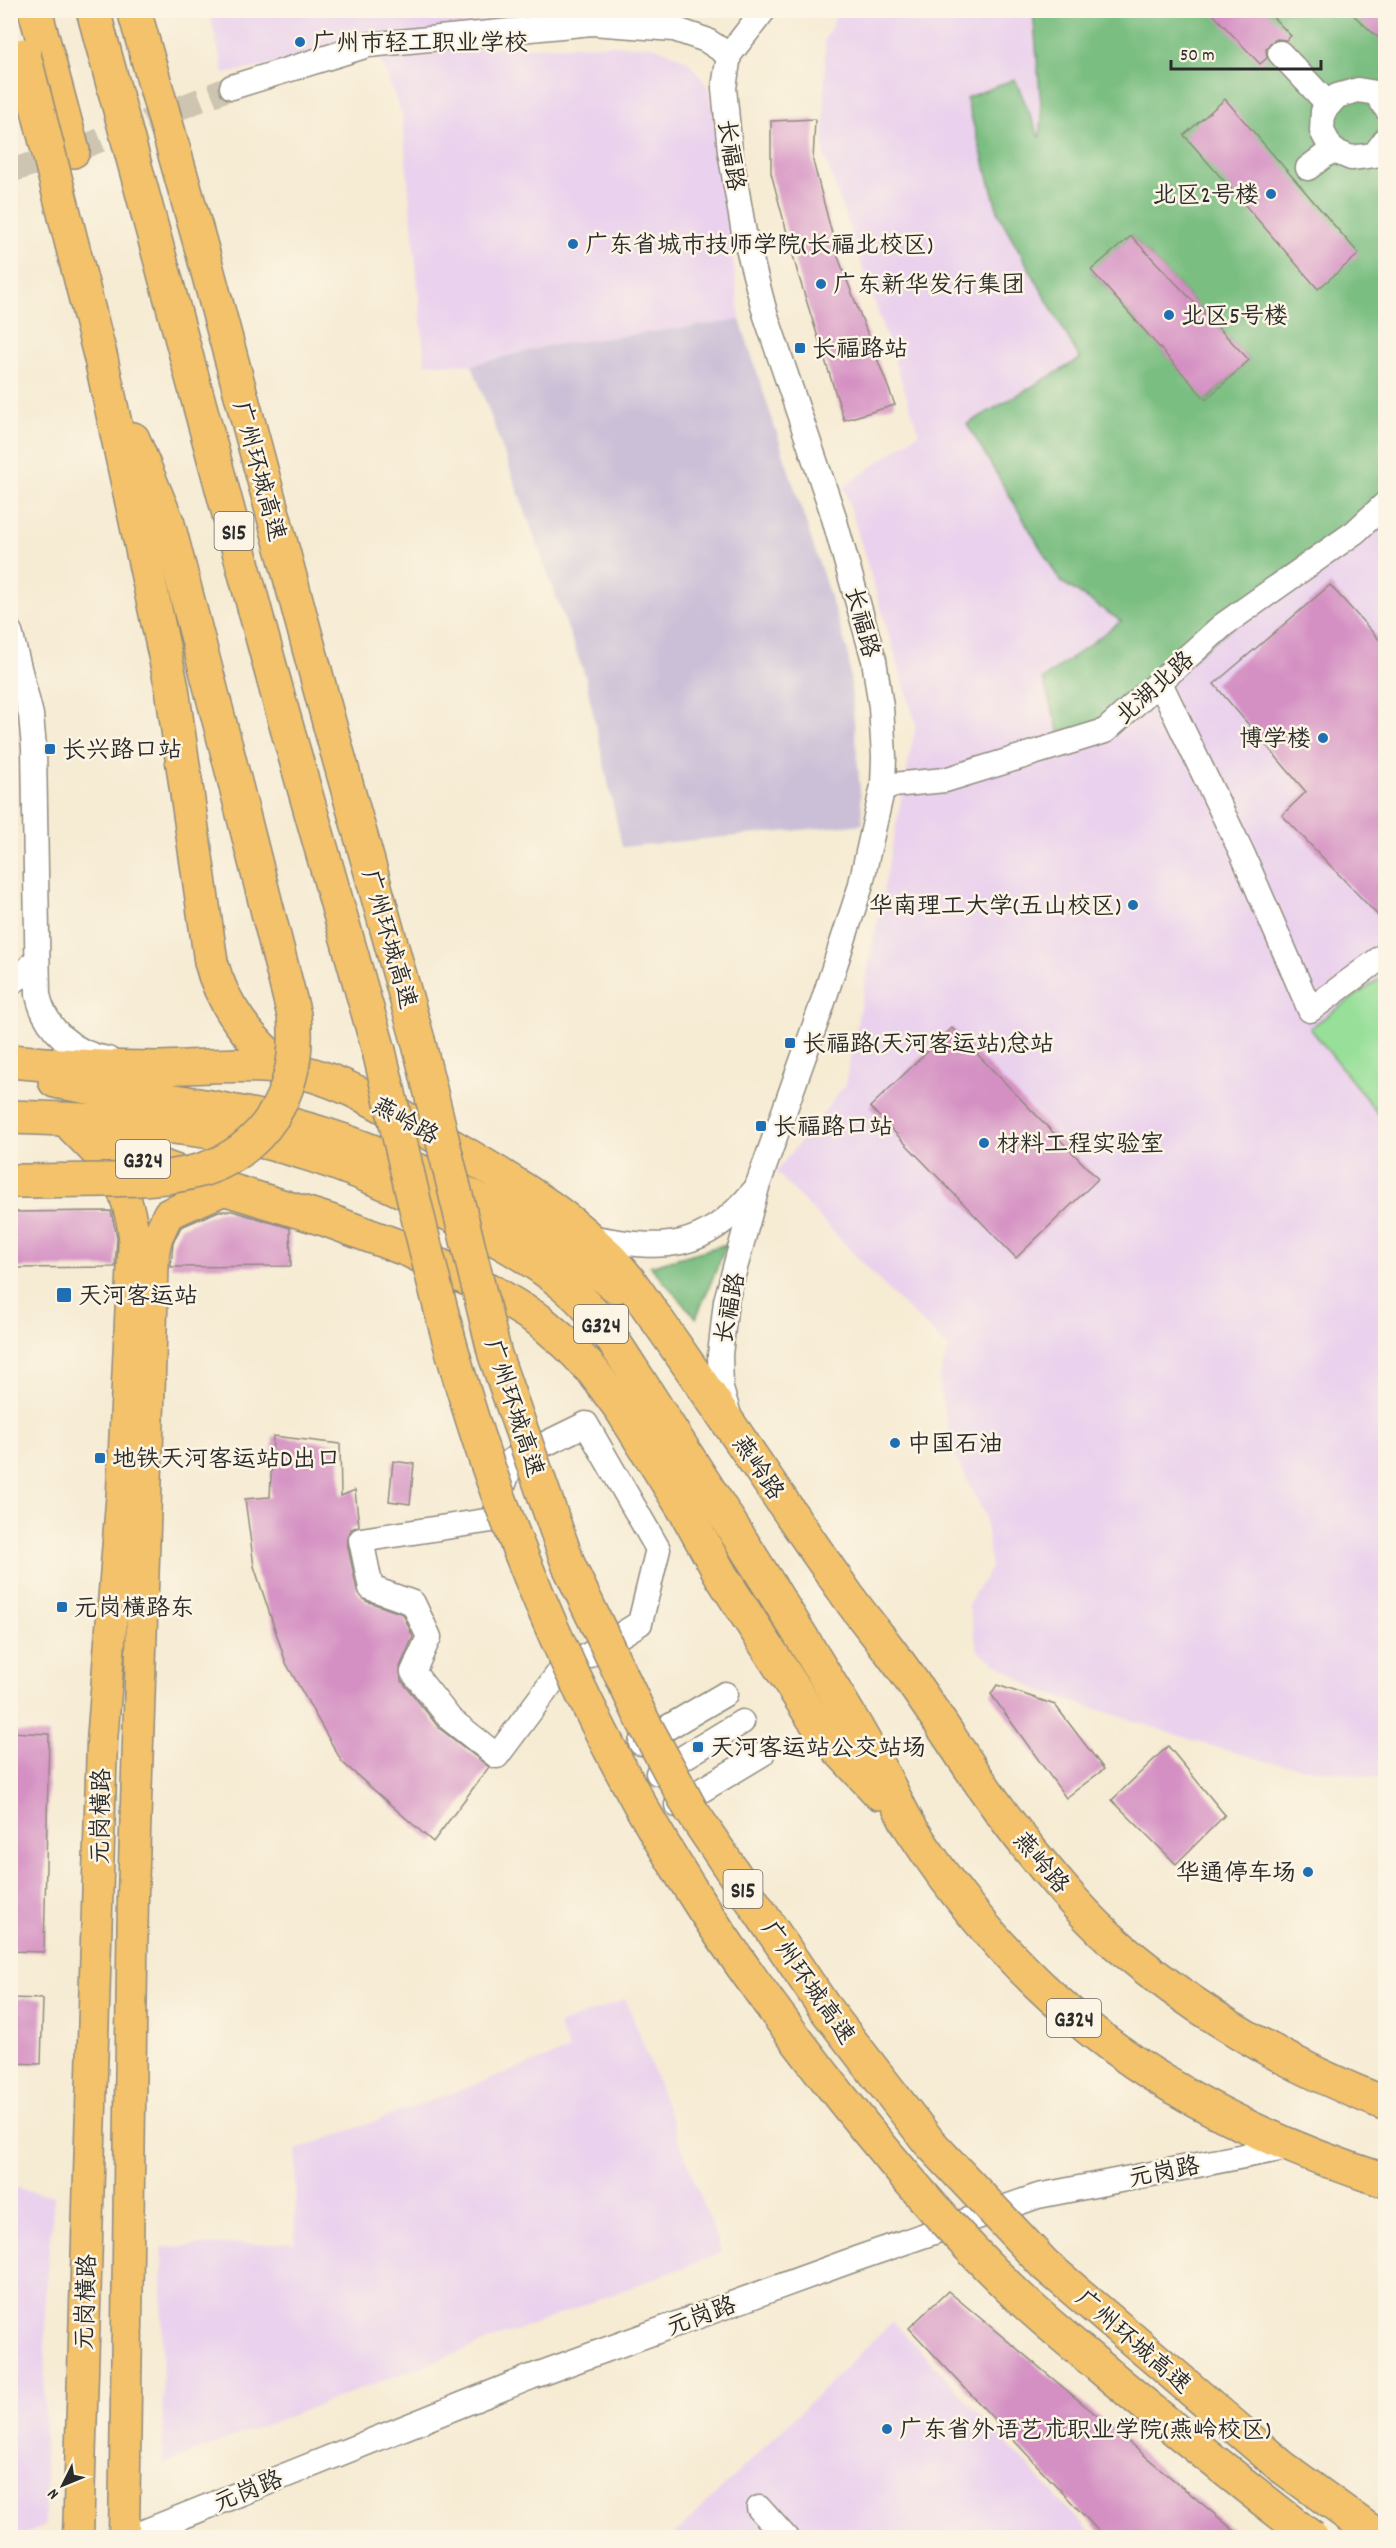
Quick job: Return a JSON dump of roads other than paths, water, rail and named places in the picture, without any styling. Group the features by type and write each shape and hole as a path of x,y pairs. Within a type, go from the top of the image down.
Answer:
{"highway":[{"path":"11,10 101,359 172,688 205,926 216,978 223,995 248,1032 269,1056 285,1069"},
{"path":"35,10 73,151"},
{"name":"广州环城高速","path":"93,10 281,707 379,1051 449,1347 498,1496 533,1583 592,1710 656,1831 702,1907 811,2060 865,2127 970,2247 1019,2298 1141,2402 1312,2538"},
{"name":"广州环城高速","path":"134,10 202,250 317,681 418,1040 495,1355 569,1566 643,1721 691,1810 824,2007 922,2133 1045,2265 1281,2466 1380,2538"},
{"path":"10,1181 161,1179 194,1173 222,1162 249,1143 269,1121 281,1101 293,1064 296,1032 294,1015 168,524 101,359"},
{"name":"燕岭路","path":"10,1061 158,1068 246,1066 285,1069 333,1083 386,1108 560,1213 609,1255 734,1429 849,1598 896,1658 995,1803 1029,1849 1087,1914 1118,1946 1238,2032 1311,2072 1386,2104"},
{"path":"10,1073 249,1115 301,1127 372,1150 432,1176 544,1236 603,1275 657,1319"},
{"name":"G324","path":"10,1117 147,1124 264,1142 320,1158 371,1176 428,1203 520,1252 551,1273 580,1300 606,1330 826,1676 910,1827 977,1920 1002,1949 1062,2009 1099,2039 1175,2089 1290,2147 1386,2181"},
{"name":"G324","path":"64,1120 122,1150 226,1189 327,1220 408,1250 490,1290 539,1320 592,1370 649,1450 722,1577 813,1718 834,1745 910,1827"}],"main road":[{"name":"元岗横路","path":"64,1120 94,1150 118,1180 126,1195 144,1253 124,2538"},
{"name":"元岗横路","path":"78,2538 102,1742 144,1253 157,1238 168,1214 226,1189"}],"street":[{"path":"232,87 368,45 592,23 674,29 706,40 729,55 764,10"},
{"path":"1280,52 1329,105"},
{"name":"长福路","path":"729,55 724,88 730,151 744,233 765,313 832,511 874,660 882,707 883,786 870,849 850,920 757,1187 726,1301 721,1328 721,1389 734,1429"},
{"path":"1382,96 1358,90 1337,96 1323,111 1322,131 1332,150 1351,158 1382,154"},
{"path":"1308,168 1332,150"},
{"name":"北湖北路","path":"883,786 945,780 1105,730 1223,625 1355,532 1386,503"},
{"path":"10,632 31,714 34,748 37,959 41,1008 52,1027 65,1040 82,1051 99,1058 158,1068"},
{"path":"1160,683 1244,855 1310,1010 1386,954"},
{"path":"10,983 23,975 37,959"},
{"name":"长福路","path":"590,1237 658,1247 682,1243 709,1232 734,1214 757,1187"},
{"path":"586,1424 658,1549 640,1623 558,1674 497,1756 450,1719 413,1672 429,1637 413,1603 371,1588 361,1540 492,1520 512,1460 586,1424"},
{"path":"641,1743 725,1694"},
{"path":"658,1773 742,1722"},
{"path":"677,1805 762,1754"},
{"name":"元岗路","path":"129,2538 531,2377 836,2266 1038,2196 1290,2147"},
{"path":"759,2508 786,2538"},
{"path":"1371,2538 1386,2523"}],"tunnel":[{"path":"10,171 73,151 232,87"}],"place":[{"name":"广州市轻工职业学校","path":"300,42"},
{"name":"北区2号楼","path":"1271,194"},
{"name":"广东省城市技师学院(长福北校区)","path":"573,244"},
{"name":"广东新华发行集团","path":"821,284"},
{"name":"北区5号楼","path":"1169,315"},
{"name":"长福路站","path":"800,348"},
{"name":"博学楼","path":"1323,738"},
{"name":"长兴路口站","path":"50,749"},
{"name":"华南理工大学(五山校区)","path":"1133,905"},
{"name":"长福路(天河客运站)总站","path":"790,1043"},
{"name":"长福路口站","path":"761,1126"},
{"name":"材料工程实验室","path":"984,1143"},
{"name":"天河客运站","path":"64,1295"},
{"name":"中国石油","path":"895,1443"},
{"name":"地铁天河客运站D出口","path":"100,1458"},
{"name":"元岗横路东","path":"62,1607"},
{"name":"天河客运站公交站场","path":"698,1747"},
{"name":"华通停车场","path":"1308,1872"},
{"name":"广东省外语艺术职业学院(燕岭校区)","path":"887,2429"}]}
